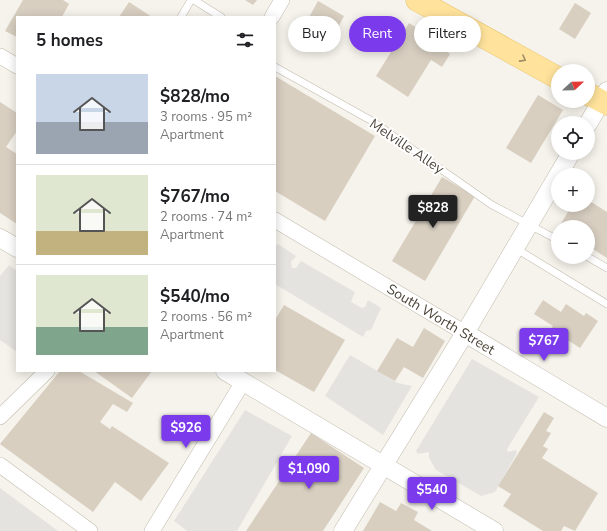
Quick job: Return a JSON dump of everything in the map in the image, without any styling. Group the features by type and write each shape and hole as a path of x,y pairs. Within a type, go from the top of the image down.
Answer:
{"main road":[{"path":"417,0 551,74"}],"street":[{"path":"273,16 282,0"},
{"path":"0,56 16,65"},
{"path":"592,116 601,98"},
{"path":"343,531 465,333 566,160"},
{"name":"South Worth Street","path":"276,221 607,418"},
{"path":"0,238 16,247"},
{"path":"0,417 46,372"},
{"path":"227,372 494,531"},
{"path":"152,531 243,382"},
{"path":"0,465 90,531"}],"lane":[{"path":"182,16 192,0 219,16"},
{"name":"Melville Alley","path":"276,68 372,121 492,204 551,236"},
{"path":"515,248 607,304"},
{"path":"595,261 607,268"}],"shaded area":[{"path":"278,244 296,256 291,262 292,268 296,268 301,261 355,292 351,302 362,308 365,307 368,300 381,308 371,330 366,331 363,337 276,285 276,247"},
{"path":"9,265 16,270 16,351 0,340 0,276"},
{"path":"350,355 398,383 412,386 383,435 325,396"},
{"path":"472,359 539,397 507,449 508,452 516,450 517,453 495,492 481,496 436,470 429,458 429,452 418,454 416,451"},
{"path":"245,410 292,436 237,531 187,531 174,521"},
{"path":"0,488 58,531 0,531"}],"building":[{"path":"23,0 63,0 69,4 63,16 16,16 16,36 5,31"},
{"path":"245,0 257,0 253,5"},
{"path":"318,1 344,16 341,22 341,16 310,16"},
{"path":"129,2 150,16 120,16"},
{"path":"575,3 591,13 575,39 559,29"},
{"path":"409,23 414,26 414,52 447,52 450,54 442,67 431,60 408,97 376,76 391,52 406,52 406,28"},
{"path":"276,77 375,136 325,221 276,192"},
{"path":"538,95 551,103 551,108 560,108 563,110 559,116 551,116 551,130 531,163 506,148"},
{"path":"0,102 16,112 16,132 6,147 16,153 16,223 0,213"},
{"path":"442,177 475,196 425,281 392,261"},
{"path":"595,204 607,212 607,258 595,250 595,220 563,220 568,212 595,212"},
{"path":"543,300 561,312 566,304 584,316 586,313 598,321 580,348 560,335 557,339 548,334 553,326 534,314"},
{"path":"284,305 345,340 314,392 276,371 276,318"},
{"path":"424,328 445,341 423,378 404,367 395,381 377,371 397,338 413,347"},
{"path":"59,372 81,372 133,403 127,412 113,404 100,422 110,429 112,426 169,463 141,501 115,482 93,512 0,444"},
{"path":"95,372 151,372 132,398"},
{"path":"544,412 554,418 546,431 551,433 543,446 548,449 542,458 598,493 575,531 564,526 561,531 543,531 503,506 511,494 498,486"},
{"path":"311,433 364,468 323,531 246,531"},
{"path":"380,502 396,511 401,503 418,512 414,520 432,531 363,531"}]}
